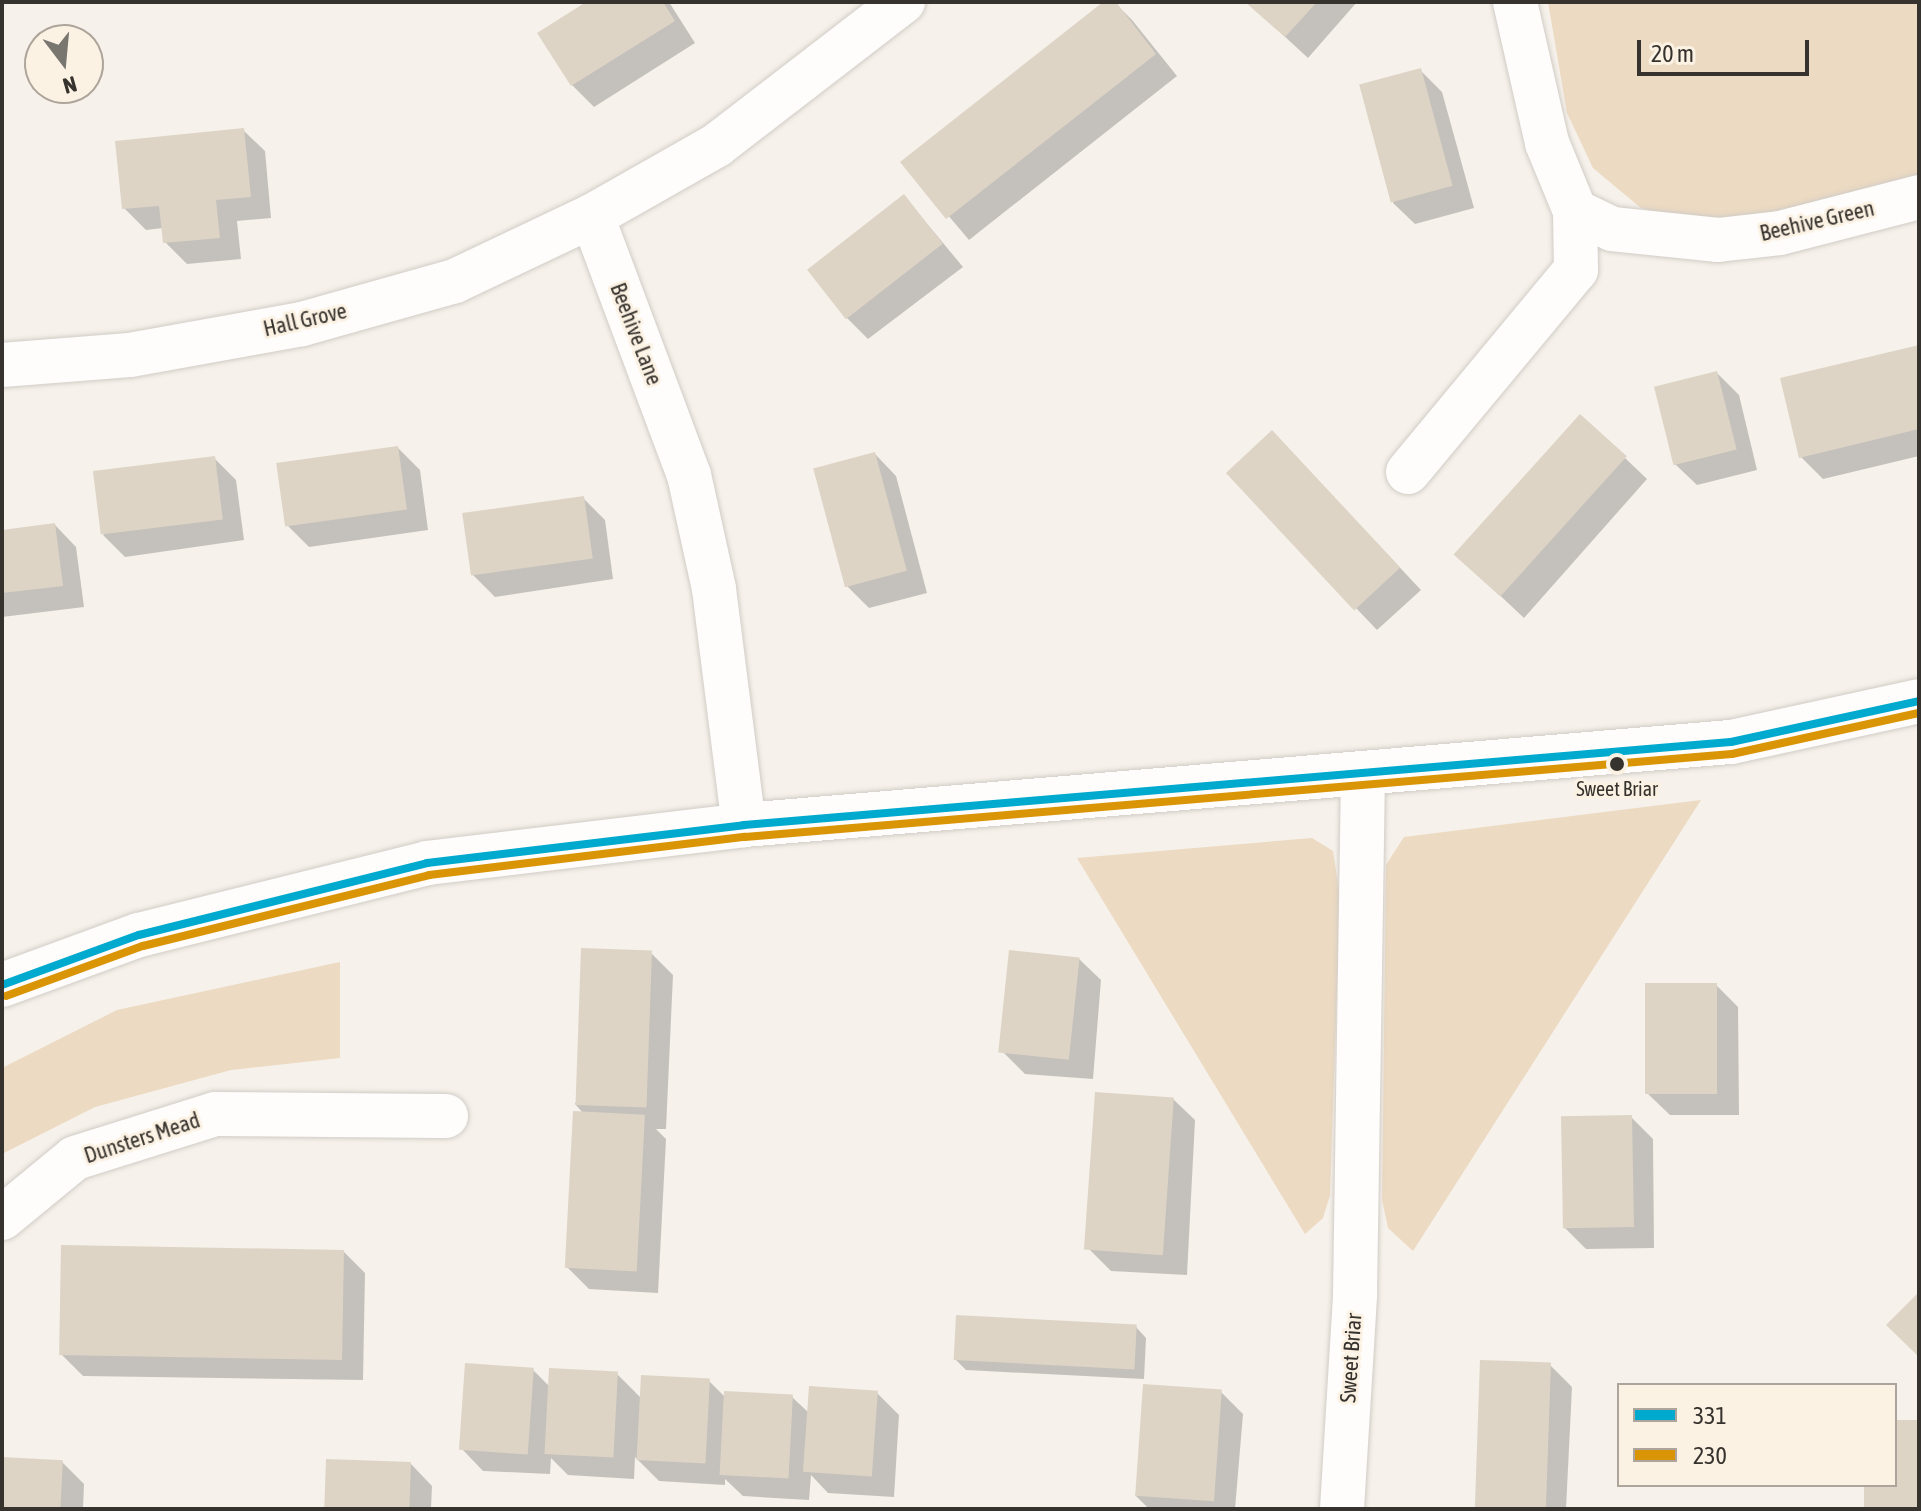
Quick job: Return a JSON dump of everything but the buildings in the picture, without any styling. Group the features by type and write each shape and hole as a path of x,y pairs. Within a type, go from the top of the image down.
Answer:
{"street":[{"path":"592,216 717,145 903,2"},
{"path":"1408,472 1576,270 1575,211 1547,143 1515,2"},
{"name":"Beehive Green","path":"1575,211 1612,229 1718,240 1780,233 1919,197"},
{"name":"Hall Grove","path":"2,365 130,355 302,324 455,281 592,216"},
{"name":"Beehive Lane","path":"592,216 689,475 714,589 744,825"},
{"path":"2,985 139,935 427,863 744,825 1731,742 1919,701"},
{"name":"Sweet Briar","path":"1342,1509 1355,1281 1363,775"},
{"name":"Dunsters Mead","path":"2,1218 75,1158 215,1114 446,1116"}],"shaded area":[{"path":"1548,2 1919,2 1919,178 1775,216 1694,222 1641,208 1593,168 1567,113"},
{"path":"1701,800 1413,1251 1388,1228 1382,1199 1386,865 1404,837"},
{"path":"1312,838 1333,851 1340,898 1330,1195 1323,1218 1305,1234 1077,858"},
{"path":"340,962 340,1058 231,1070 95,1107 2,1154 2,1068 117,1010"}],"transit line":[{"name":"331","path":"2,985 139,935 427,863 744,825 1731,742 1919,701"},
{"name":"230","path":"6,996 143,946 429,875 745,837 1732,754 1919,713"}],"place":[{"name":"Sweet Briar","path":"1617,764"}]}
